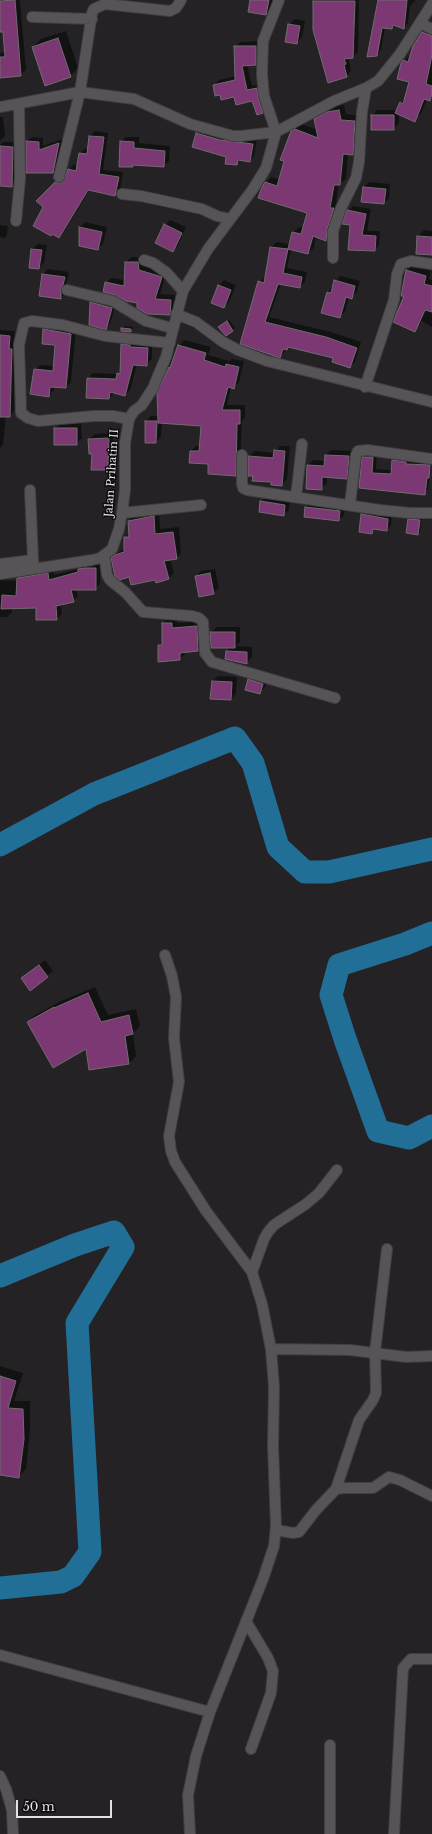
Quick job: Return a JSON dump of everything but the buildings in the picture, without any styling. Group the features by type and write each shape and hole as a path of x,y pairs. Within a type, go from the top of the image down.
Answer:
{"street":[{"path":"59,177 80,92 92,13 94,9 105,4 170,10 176,8 181,0"},
{"path":"276,132 264,96 262,60 263,41 279,0"},
{"path":"0,108 80,92 134,99 190,124 233,136 276,132 334,101 366,88 381,78 400,54 432,4"},
{"path":"32,17 92,19"},
{"path":"420,23 432,30"},
{"path":"334,258 333,231 341,208 356,178 362,112 366,88"},
{"path":"16,221 20,179 19,104"},
{"name":"Jalan Prihatin II","path":"100,558 112,549 119,529 125,490 125,443 129,419 134,411 142,405 153,388 166,357 172,328 183,292 208,249 262,177 276,132"},
{"path":"122,194 141,196 202,209 217,216 230,218"},
{"path":"144,260 153,263 167,273 183,292"},
{"path":"365,387 394,300 397,274 401,264 411,261 432,264"},
{"path":"67,290 113,301 146,321 172,328"},
{"path":"176,314 196,322 238,350 266,361 365,387 432,402"},
{"path":"129,419 113,416 94,416 38,421 28,418 21,413 19,345 24,323 32,322 63,325 105,336 170,342"},
{"path":"296,497 302,444"},
{"path":"350,504 356,455 358,451 368,450 432,459"},
{"path":"242,455 242,484 245,490 397,512 432,513"},
{"path":"30,490 33,564"},
{"path":"122,512 201,505"},
{"path":"0,564 33,564 100,558 105,560 107,575 110,580 125,592 143,612 192,616 199,618 203,622 205,653 212,662 335,698"},
{"path":"0,574 33,564"},
{"path":"165,955 172,976 176,997 174,1038 179,1082 169,1136 171,1151 175,1162 206,1211 252,1272 260,1297 270,1349 274,1387 273,1446 276,1530 272,1555 210,1712 191,1775 188,1802 190,1834"},
{"path":"252,1272 268,1232 274,1225 306,1204 319,1193 337,1170"},
{"path":"276,1530 293,1533 299,1532 316,1510 336,1490 359,1420 373,1400 376,1392 375,1352 386,1249"},
{"path":"270,1349 350,1350 375,1352 406,1358 432,1356"},
{"path":"336,1490 344,1488 373,1488 387,1478 392,1477 432,1496"},
{"path":"246,1621 268,1658 273,1671 270,1697 251,1749"},
{"path":"0,1655 210,1712"},
{"path":"394,1834 403,1668 411,1659 432,1659"},
{"path":"330,1745 330,1834"},
{"path":"0,1776 6,1789 12,1810 13,1834"}],"waterway":[{"path":"0,845 94,794 235,738 253,763 278,847 305,872 329,872 432,849"},
{"path":"432,933 405,944 339,965 331,995 378,1131 409,1138 432,1126"},
{"path":"0,1276 75,1245 114,1232 123,1247 77,1323 90,1552 73,1576 61,1582 0,1588"}]}
